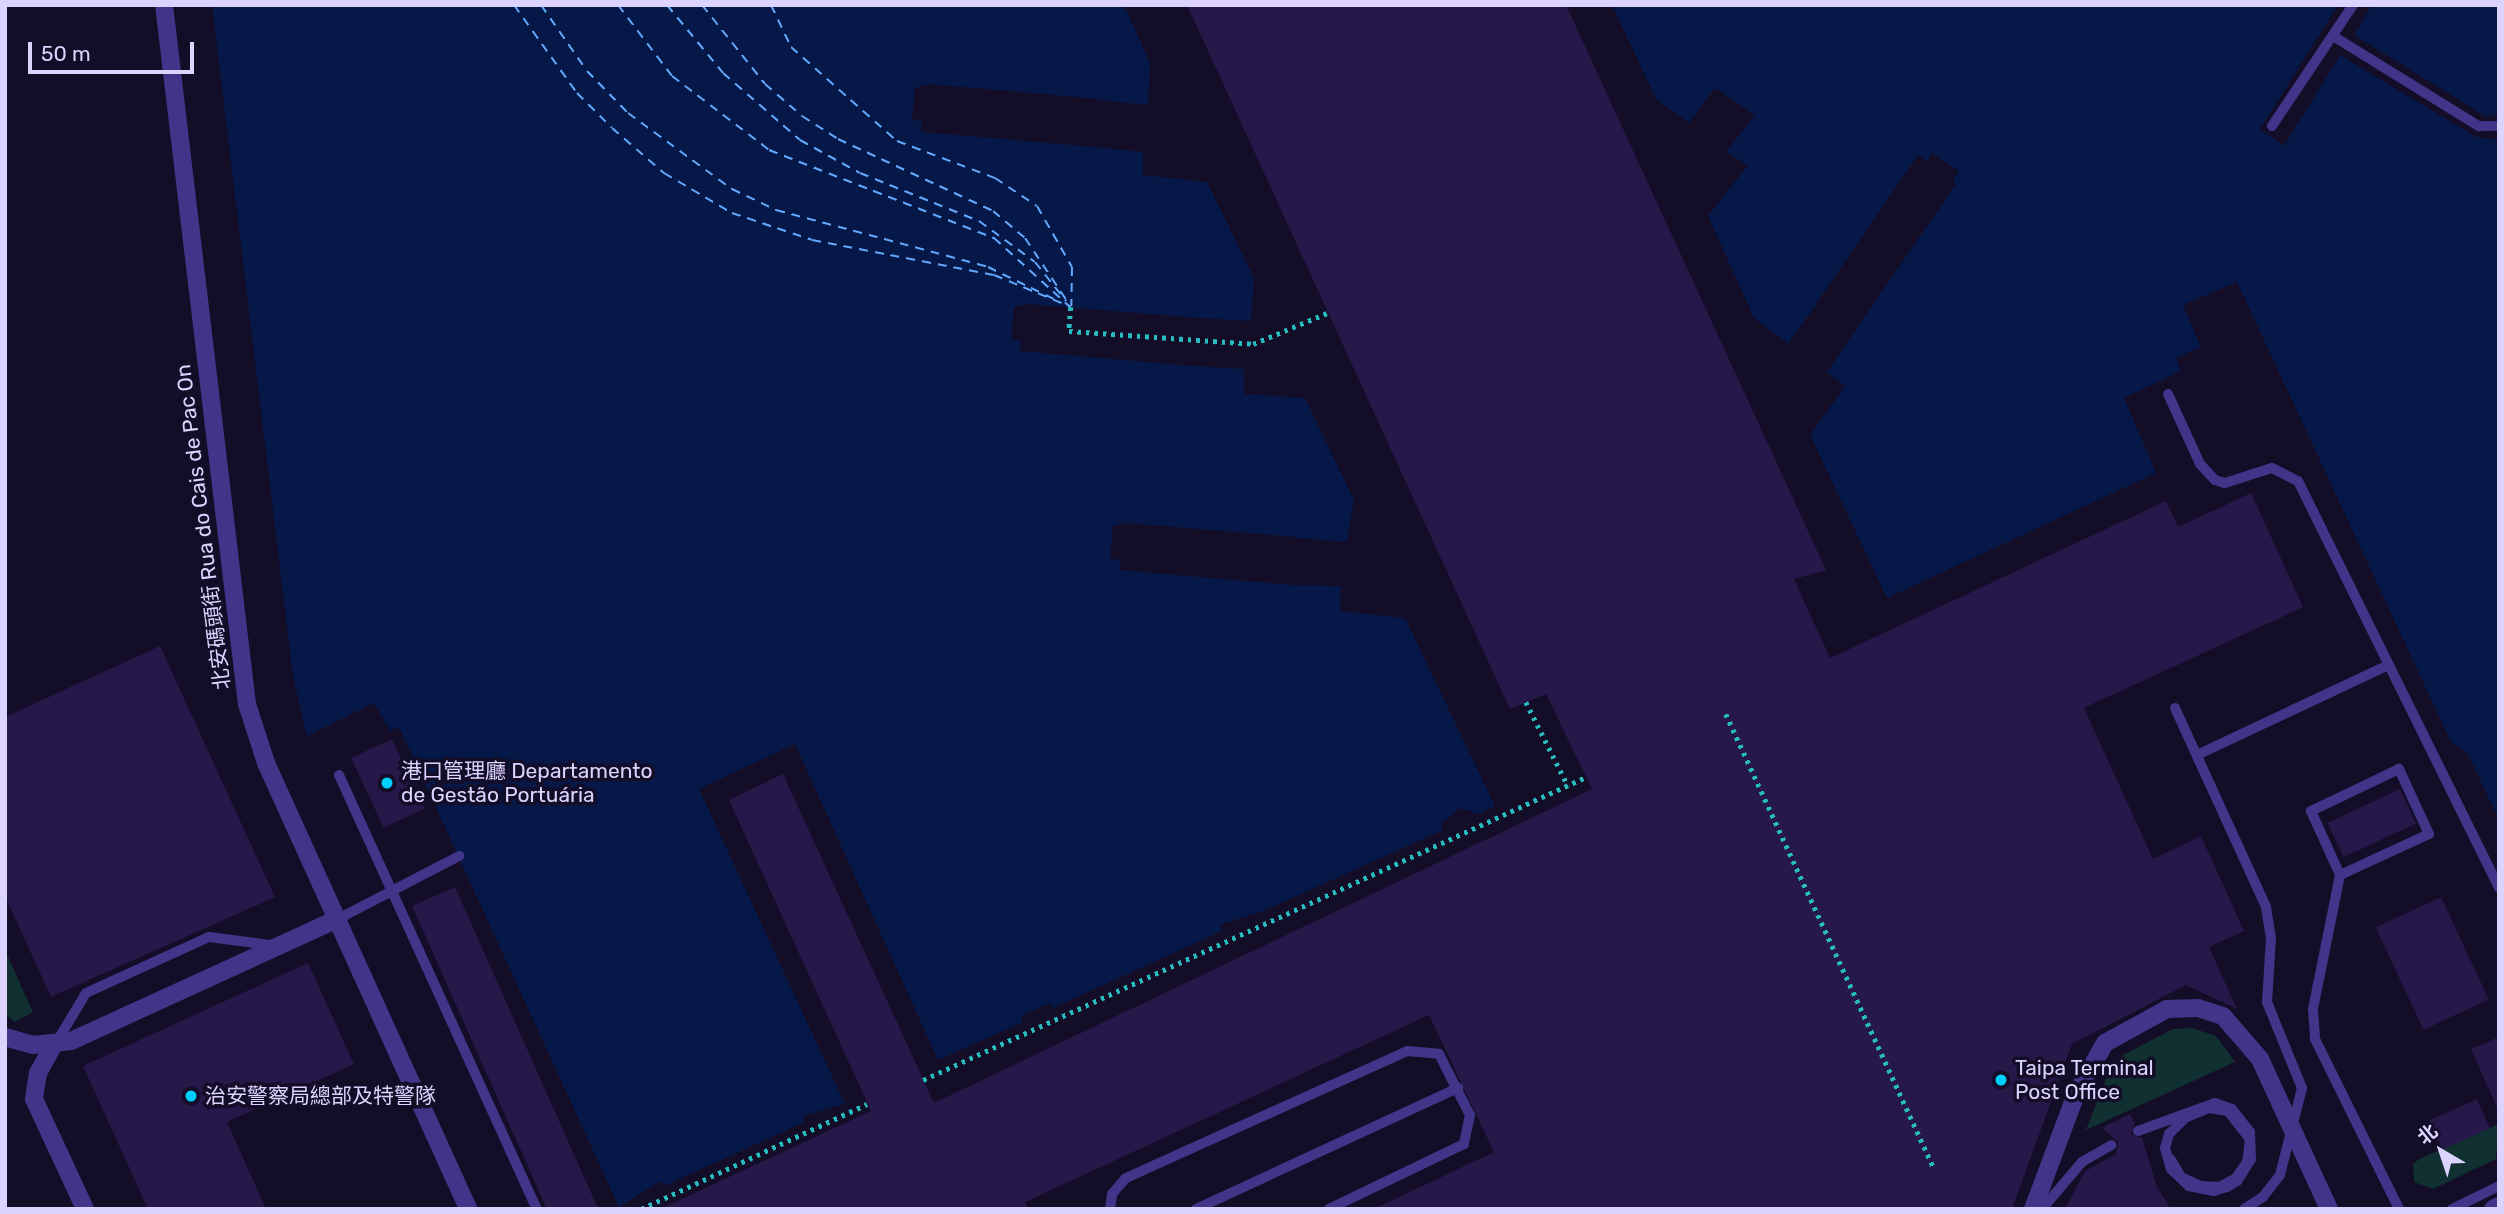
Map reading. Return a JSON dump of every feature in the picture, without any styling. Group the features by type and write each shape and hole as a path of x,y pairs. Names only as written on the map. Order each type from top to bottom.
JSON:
{"street":[{"name":"北安碼頭街 Rua do Cais de Pac On","path":"164,5 240,667 266,763 468,1209"},
{"path":"5,1037 53,1046 335,920"},
{"path":"2034,1209 2076,1094 2105,1043 2167,1009 2198,1008 2223,1016 2260,1059 2329,1209"},
{"path":"53,1046 38,1073 34,1100 85,1209"},
{"path":"2493,1209 2499,1206"}],"lane":[{"path":"2272,126 2353,5"},
{"path":"2333,36 2479,126 2499,127"},
{"path":"2168,394 2200,464 2215,480 2225,483 2272,468 2298,481 2499,888"},
{"path":"2197,755 2388,665"},
{"path":"2175,708 2266,907 2271,937 2267,1002 2301,1088 2280,1175 2263,1197 2244,1209"},
{"path":"2340,875 2429,834 2399,769 2311,811 2340,875 2312,1025 2319,1051 2399,1209"},
{"path":"338,775 537,1209"},
{"path":"335,920 390,888 459,856"},
{"path":"53,1046 86,993 209,937 284,943"},
{"path":"1110,1209 1111,1194 1126,1178 1407,1051 1439,1054 1458,1088 1471,1126 1457,1150 1329,1209"},
{"path":"1196,1209 1458,1088"},
{"path":"2138,1131 2195,1106 2215,1104 2243,1120 2250,1132 2252,1159 2227,1187 2201,1190 2171,1169 2166,1142 2180,1122 2209,1108 2234,1115 2250,1139 2242,1171 2220,1187 2192,1183 2171,1160"},
{"path":"2042,1209 2074,1169 2111,1145"},
{"path":"2452,1209 2499,1186"}],"path":[{"path":"1071,307 1069,331 1253,344 1327,313"},
{"path":"1527,702 1568,786"},
{"path":"1726,714 1933,1166"},
{"path":"923,1080 1586,777"},
{"path":"642,1209 867,1104"}],"green space":[{"path":"5,950 33,1012 15,1022 5,1014"},
{"path":"2192,1028 2216,1036 2235,1062 2086,1130 2108,1074 2123,1055 2173,1029"},
{"path":"2499,1124 2496,1159 2433,1189 2414,1182 2413,1164 2419,1159"}],"water":[{"path":"212,5 1124,5 1150,63 1148,105 1100,100 1095,147 1143,152 1143,175 1207,182 1254,278 1251,321 1199,318 1194,366 1244,369 1244,394 1305,398 1354,500 1347,542 1297,538 1293,585 1341,586 1340,611 1405,618 1495,806 1479,814 1460,808 1441,824 1443,830 1261,912 1221,924 1222,931 1053,1008 1050,1003 1021,1016 1023,1022 938,1060 795,744 699,789 845,1104 803,1116 805,1122 664,1186 661,1181 619,1207 399,727 390,731 374,703 307,736 293,676"},
{"path":"1612,5 2499,5 2499,820 2467,752 2451,742 2237,282 2183,305 2201,347 2176,358 2181,371 2124,398 2156,473 1887,598 1810,435 1845,386 1827,372 1854,332 1816,305 1788,344 1754,318 1708,216 1748,165 1726,152 1755,115 1715,88 1689,123 1656,99"}],"pier":[{"path":"2338,5 2372,5 2354,35 2485,116 2499,115 2499,140 2476,137 2340,55 2284,146 2260,129"},
{"path":"928,84 1100,99 1095,147 921,132 922,121 912,120 915,88"},
{"path":"1932,153 1959,171 1952,182 1956,184 1854,332 1816,304 1918,155 1927,161"},
{"path":"1027,304 1199,318 1194,366 1020,351 1021,340 1011,339 1014,307"},
{"path":"1126,523 1297,537 1293,585 1119,570 1120,560 1110,558 1113,526"}],"building":[{"path":"1187,5 1566,5 1826,570 1794,579 1830,658 2166,501 2178,527 2251,493 2303,607 2084,708 2153,859 2201,836 2244,931 2209,947 2237,1009 2186,985 2072,1044 2012,1209 1374,1209 1494,1152 1429,1015 1025,1202 1028,1209 660,1209 871,1111 729,800 783,774 934,1103 1592,789 1546,694 1510,709"},
{"path":"160,646 275,897 51,997 5,896 5,717"},
{"name":"港口管理廳 Departamento de Gestão Portuária","path":"392,739 425,809 384,828 351,758"},
{"path":"2400,789 2416,823 2344,857 2327,823"},
{"path":"455,887 598,1209 547,1209 412,906"},
{"path":"2441,897 2489,999 2424,1030 2376,927"},
{"name":"治安警察局總部及特警隊","path":"308,963 354,1064 227,1122 266,1209 148,1209 83,1066"},
{"path":"2499,1037 2499,1112 2471,1049"},
{"path":"2477,1099 2490,1128 2443,1149 2429,1120"},
{"path":"2130,1114 2135,1124 2131,1134 2142,1138 2157,1187 2171,1209 2065,1209 2085,1171 2116,1154 2118,1142 2102,1128"}],"ferry route":[{"path":"514,5 577,93 612,128 664,173 732,213 812,240 994,275 1071,307"},
{"path":"541,5 587,71 628,113 732,189 776,210 988,267 1054,299"},
{"path":"618,5 672,76 769,150 994,238 1070,307"},
{"path":"667,5 723,73 800,140 860,173 979,221 1035,262 1066,301"},
{"path":"702,5 765,84 802,116 838,139 993,211 1025,238 1069,304"},
{"path":"771,5 791,47 897,141 995,178 1037,206 1072,267 1071,306"}],"place":[{"name":"港口管理廳 Departamento de Gestão Portuária","path":"387,783"},
{"name":"Taipa Terminal Post Office","path":"2001,1080"},
{"name":"治安警察局總部及特警隊","path":"191,1096"}]}
